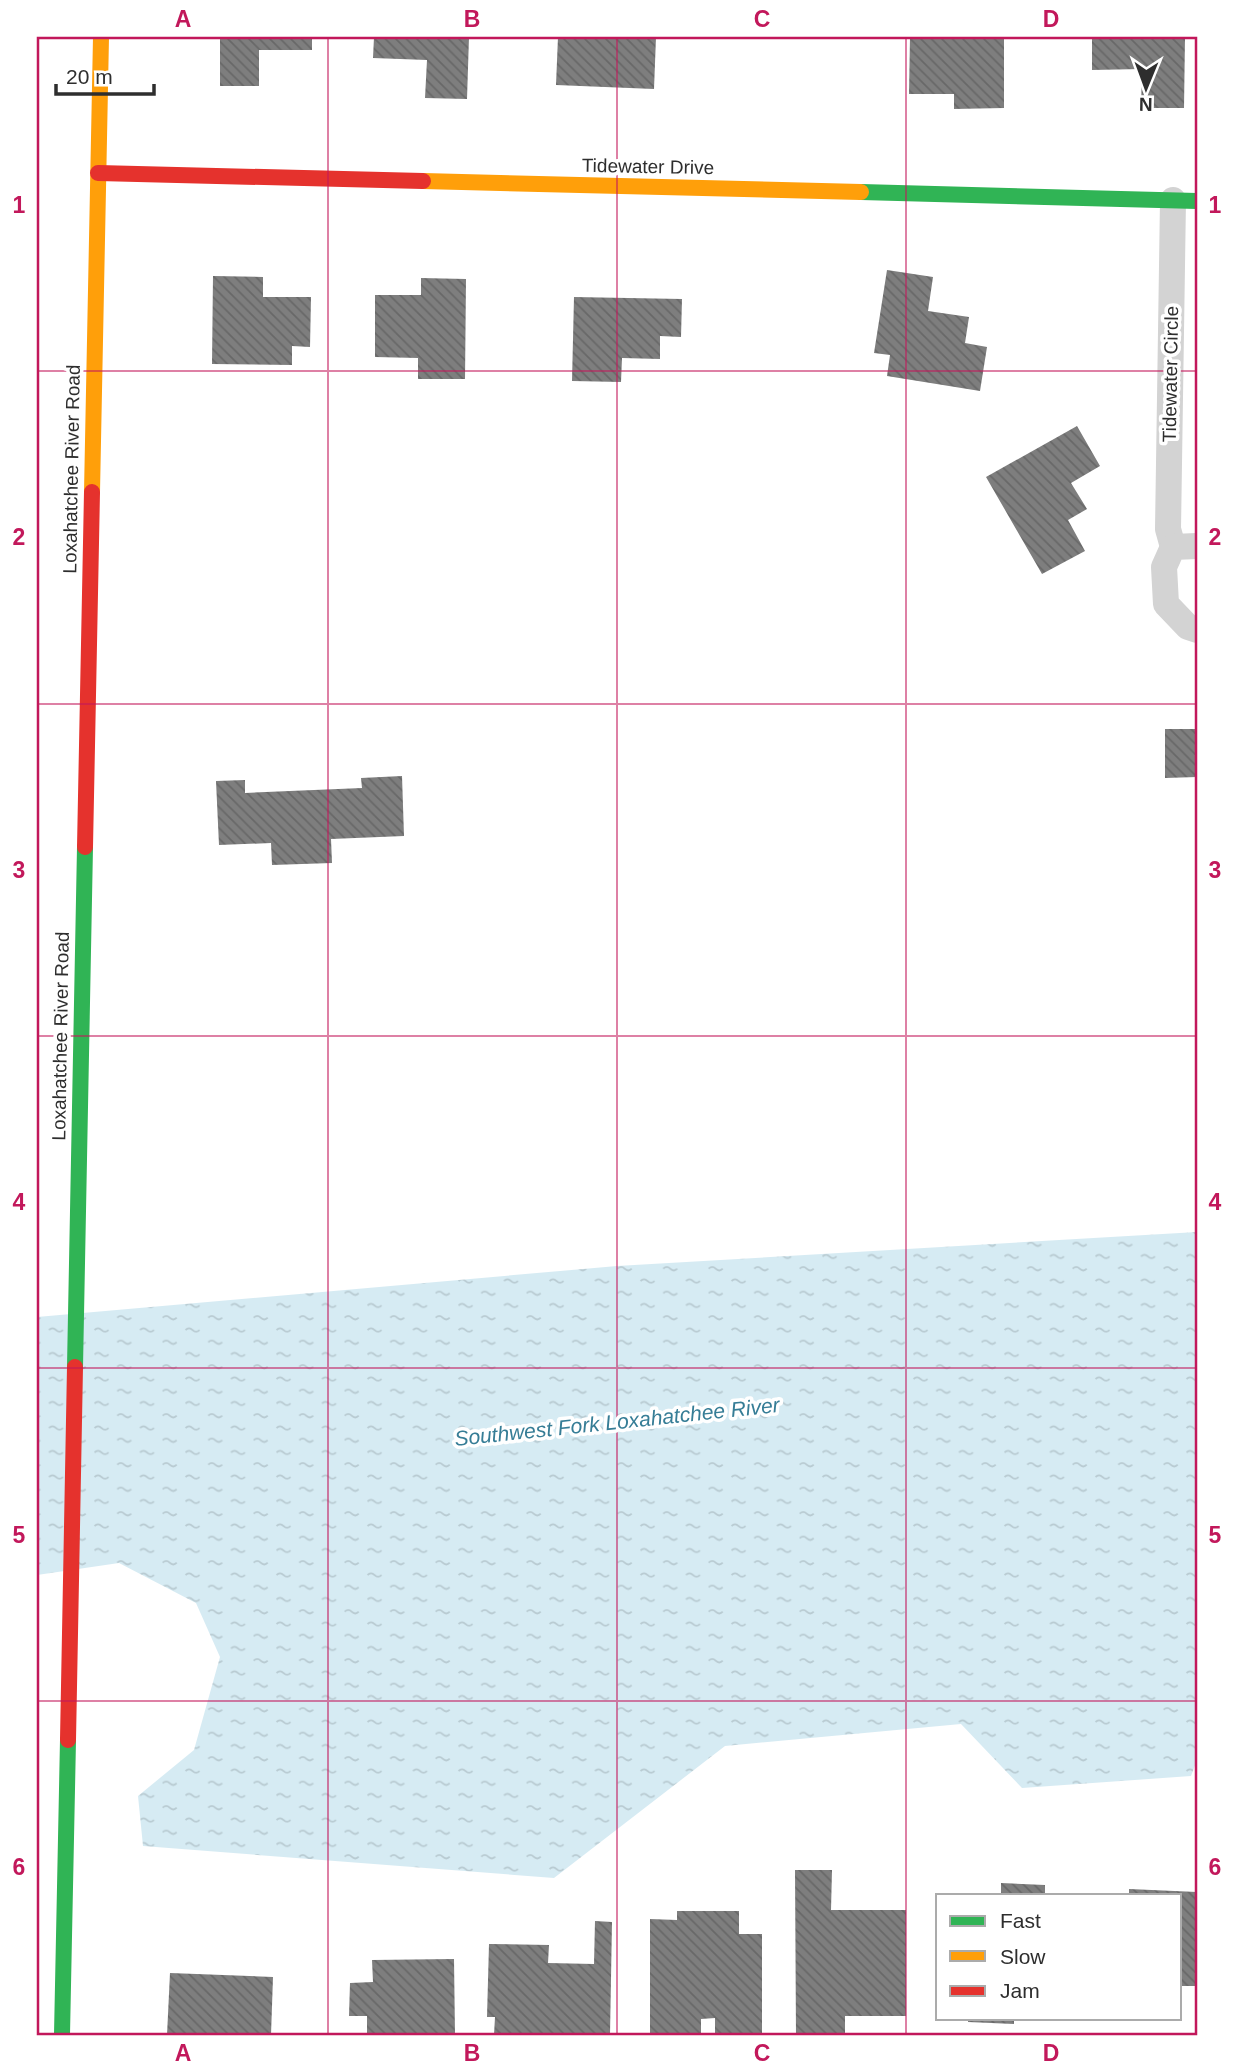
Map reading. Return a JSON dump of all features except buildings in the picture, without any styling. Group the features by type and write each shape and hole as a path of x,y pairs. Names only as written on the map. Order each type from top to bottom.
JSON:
{"street":[{"name":"Loxahatchee River Road","path":"62,2035 101,37"},
{"name":"Tidewater Drive","path":"98,173 1185,201"},
{"name":"Tidewater Circle","path":"1185,201 1168,529 1185,546 1164,567 1167,604 1188,627 1197,630"}],"water":[{"name":"Southwest Fork Loxahatchee River","path":"1197,1232 1197,1760 1191,1776 1022,1788 961,1724 725,1746 554,1878 143,1846 138,1796 194,1750 220,1657 196,1603 119,1563 37,1575 37,1317 617,1266"}],"traffic: fast":[{"path":"861,192 1197,201"},
{"path":"75,1367 85,847"},
{"path":"62,2035 68,1740"}],"traffic: slow":[{"path":"92,492 101,37"},
{"path":"423,181 861,192"}],"traffic: jam":[{"path":"98,173 423,181"},
{"path":"85,847 92,492"},
{"path":"68,1740 75,1367"}]}
